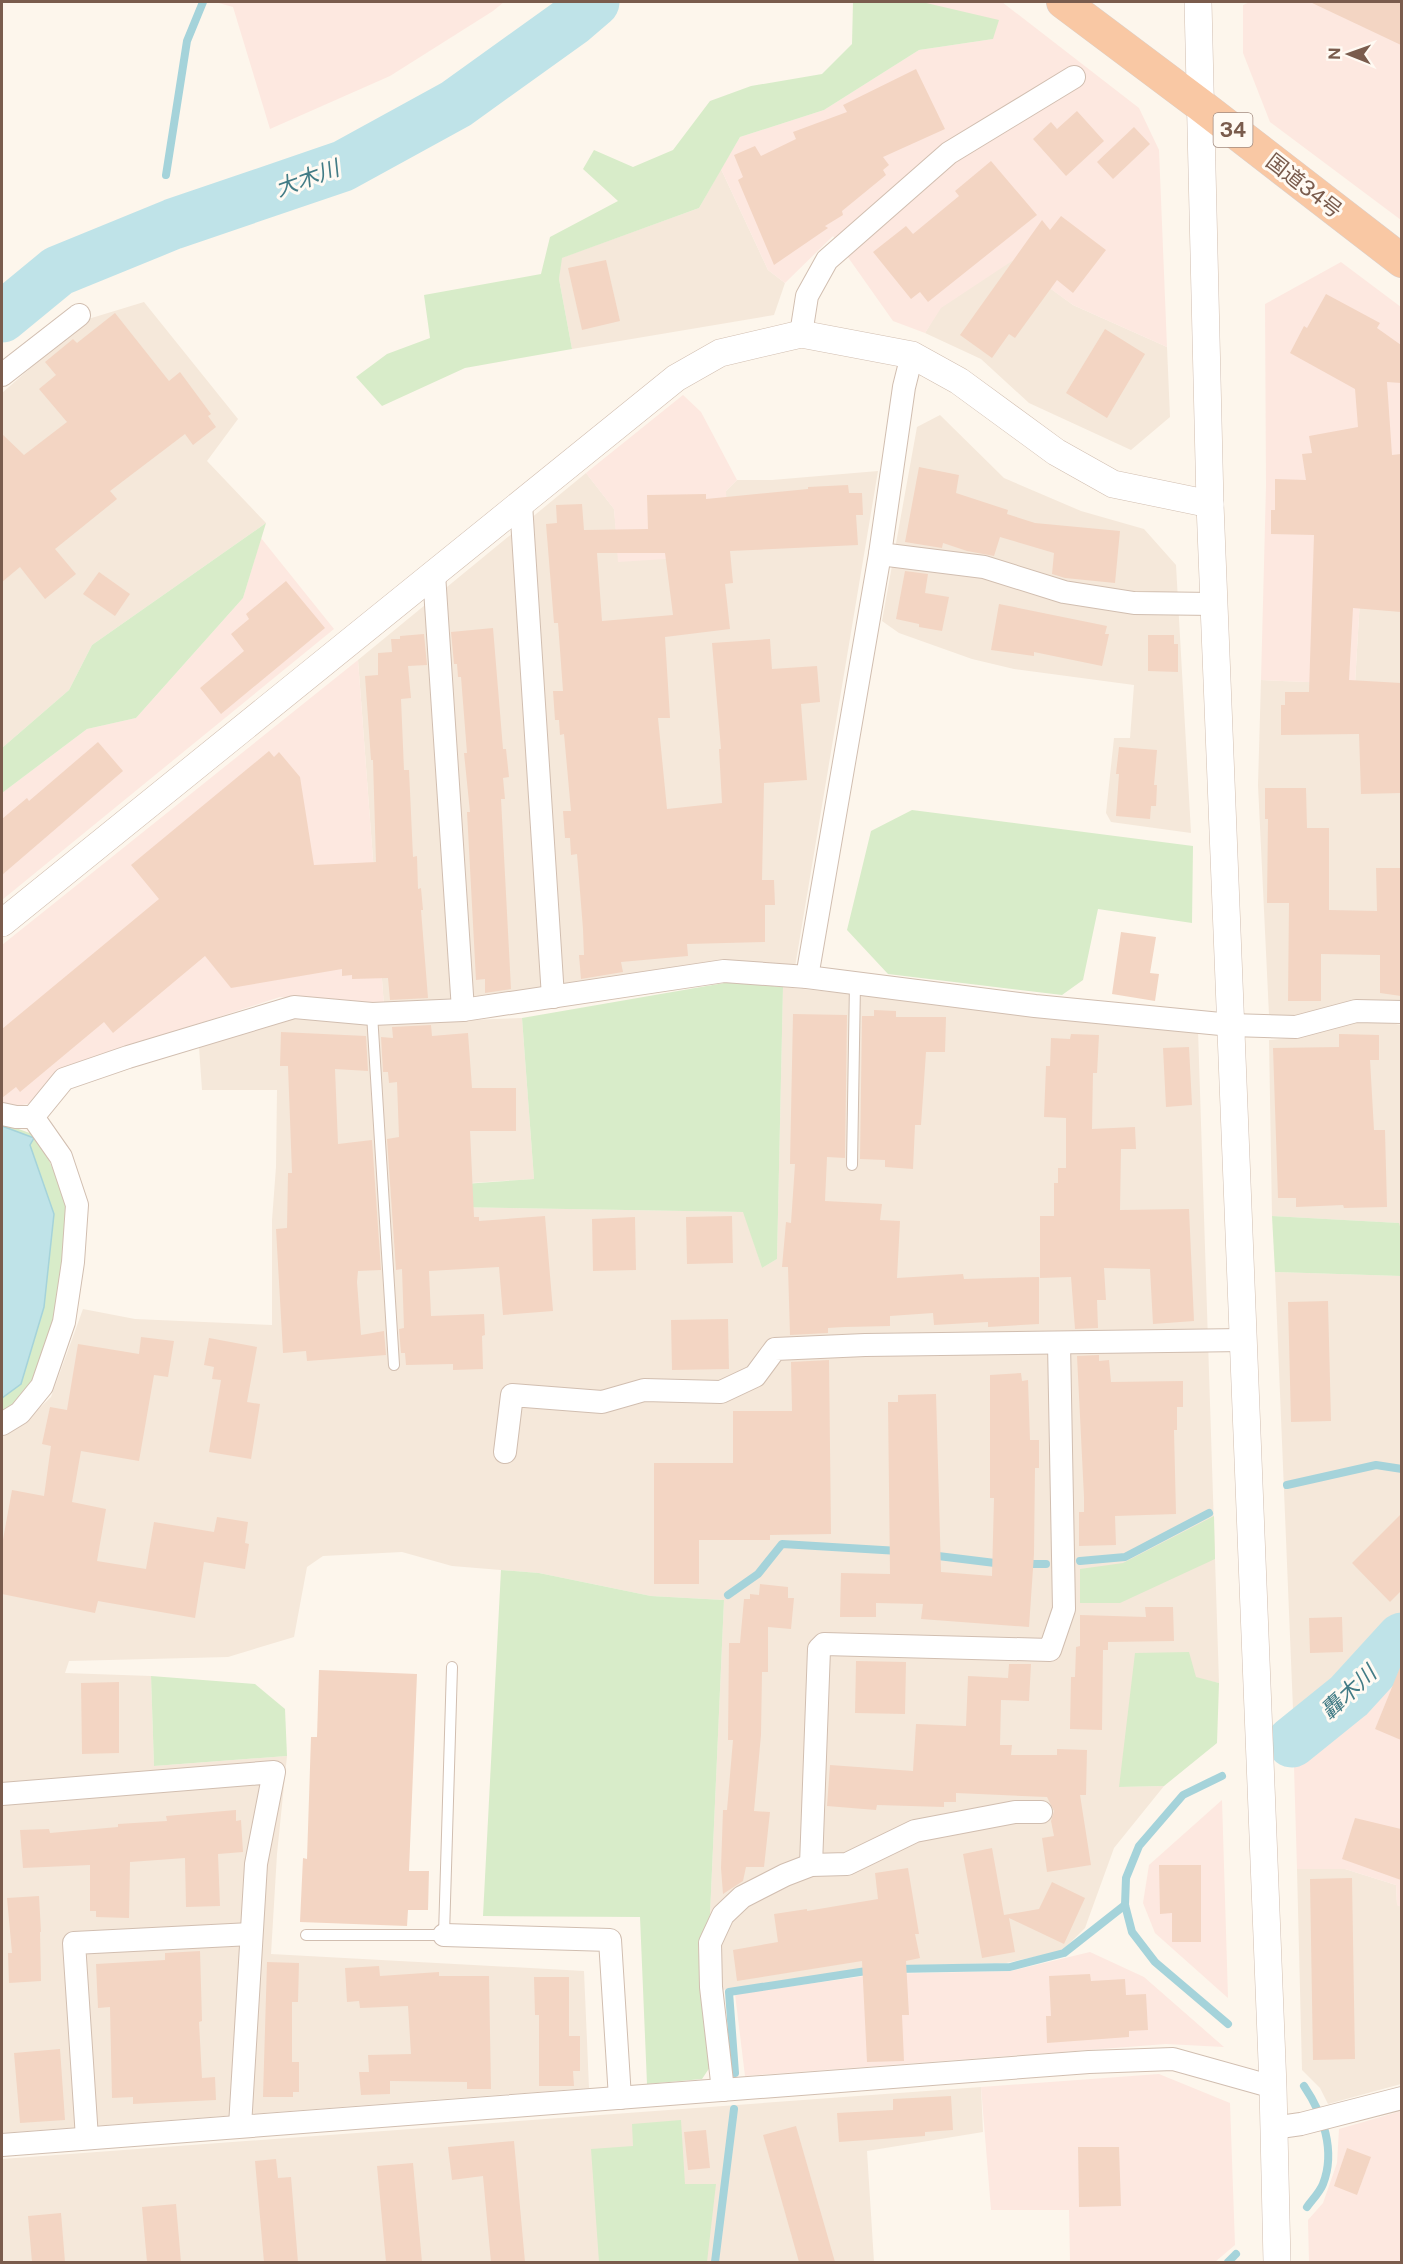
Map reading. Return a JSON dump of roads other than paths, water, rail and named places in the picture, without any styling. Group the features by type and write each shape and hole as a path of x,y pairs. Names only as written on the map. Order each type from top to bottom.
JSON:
{"highway":[{"name":"国道34号","path":"1062,2 1199,104 1401,261"}],"street":[{"path":"1198,2 1210,504 1273,2087 1277,2262"},
{"path":"801,334 807,296 827,260 949,153 1074,77"},
{"path":"2,375 79,315"},
{"path":"2,923 676,378 720,353 801,334 912,355 959,381 1056,452 1113,484 1210,504"},
{"path":"807,977 880,554 903,387 912,355"},
{"path":"521,504 553,997"},
{"path":"880,554 984,567 1064,592 1134,603 1214,604"},
{"path":"434,574 463,1010"},
{"path":"2,1114 16,1118 33,1117 64,1079 128,1057 294,1007 372,1014 463,1010 724,972 807,977 1035,1006 1232,1025 1296,1027 1356,1011 1401,1012"},
{"path":"2,1424 20,1413 42,1386 64,1322 73,1262 77,1205 61,1157 33,1117"},
{"path":"505,1452 512,1395 602,1402 644,1390 721,1392 755,1376 775,1349 866,1345 1244,1340"},
{"path":"811,1865 819,1650 824,1644 1050,1650 1064,1609 1059,1342"},
{"path":"2,1794 274,1772 256,1864 240,2126"},
{"path":"723,2090 711,1987 710,1943 723,1915 742,1897 785,1875 811,1865 847,1864 915,1831 1015,1812 1041,1812"},
{"path":"87,2138 74,1943 251,1934"},
{"path":"444,1935 610,1940 620,2098"},
{"path":"2,2145 1089,2062 1173,2059 1273,2087"},
{"path":"1273,2128 1301,2124 1401,2098"}],"lane":[{"path":"852,1165 855,983"},
{"path":"372,1014 394,1365"},
{"path":"306,1935 444,1935 452,1666"}],"water":[{"path":"2,1126 34,1138 30,1145 54,1214 44,1307 21,1384 2,1398"}],"waterway":[{"path":"166,175 187,41 203,2"},
{"name":"大木川","path":"2,317 58,271 173,224 343,166 456,104 573,20 594,2"},
{"path":"1287,1485 1376,1465 1402,1469"},
{"path":"1080,1561 1125,1557 1209,1513"},
{"path":"728,1595 758,1574 782,1544 899,1551"},
{"path":"930,1555 1003,1564"},
{"path":"1022,1564 1046,1564"},
{"name":"轟木川","path":"1292,1742 1349,1696 1402,1638"},
{"path":"1222,1776 1183,1795 1139,1846 1126,1878 1125,1905 1132,1932 1155,1962 1228,2024"},
{"path":"895,1969 1010,1967 1064,1953 1125,1905"},
{"path":"735,2073 729,1992 873,1970"},
{"path":"1304,2086 1317,2108 1328,2146 1327,2171 1323,2184 1307,2207"},
{"path":"715,2262 734,2109"},
{"path":"1228,2262 1236,2254"}]}
